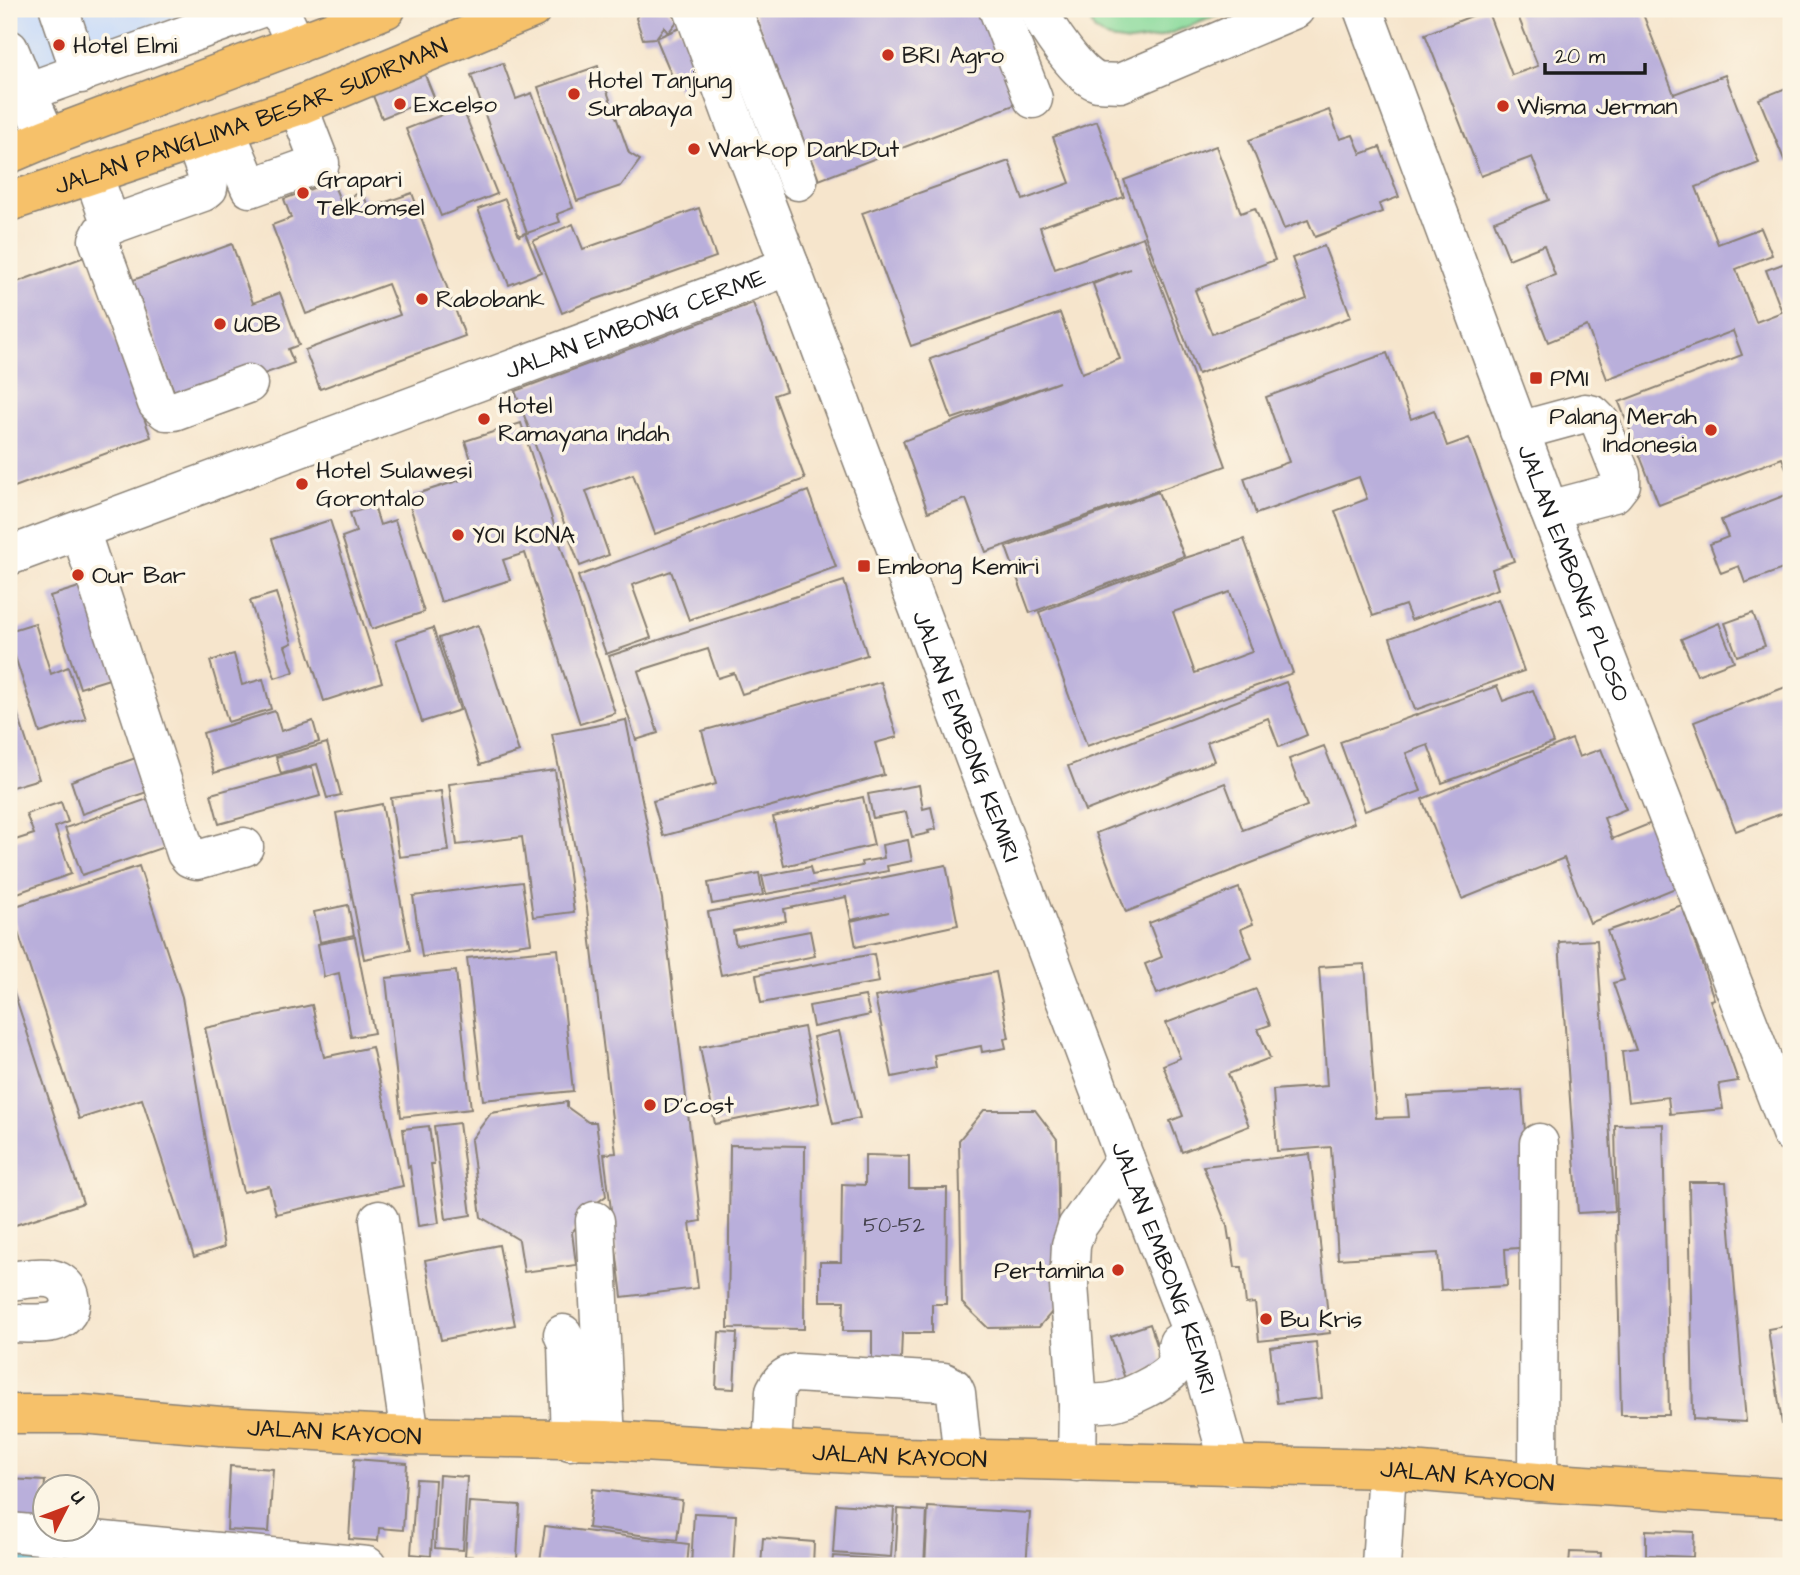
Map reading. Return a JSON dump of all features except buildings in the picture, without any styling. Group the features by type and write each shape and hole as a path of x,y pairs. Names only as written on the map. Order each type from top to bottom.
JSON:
{"main road":[{"name":"JALAN PANGLIMA BESAR SUDIRMAN","path":"9,154 296,45 337,18 386,9"},
{"name":"JALAN PANGLIMA BESAR SUDIRMAN","path":"9,202 298,106 532,9"},
{"name":"JALAN KAYOON","path":"9,1414 82,1414 221,1426 410,1436 588,1440 1077,1462 1387,1469 1538,1482 1791,1498"}],"street":[{"path":"59,9 81,74"},
{"path":"27,92 258,9"},
{"path":"275,9 285,19 296,45"},
{"name":"JALAN EMBONG KEMIRI","path":"693,9 790,266 1119,1168 1189,1340 1230,1466"},
{"path":"732,9 798,181"},
{"path":"1033,99 1002,19 1039,12 1059,45 1078,68 1096,82 1120,82 1295,9"},
{"name":"JALAN EMBONG PLOSO","path":"1363,9 1549,510 1791,1133"},
{"path":"9,49 47,138"},
{"path":"211,136 250,188 320,163 298,106"},
{"path":"739,134 775,121"},
{"path":"211,136 208,188 111,225 102,232 98,240 156,403 166,411 174,411 248,384"},
{"path":"93,174 111,225"},
{"name":"JALAN EMBONG CERME","path":"9,556 790,266"},
{"path":"1519,431 1585,413 1593,415 1600,422 1621,475 1621,484 1614,493 1549,510"},
{"path":"79,530 186,853 197,860 244,847"},
{"path":"1538,1482 1539,1143"},
{"path":"1077,1462 1078,1404 1069,1285 1071,1245 1077,1227 1119,1168"},
{"path":"379,1220 410,1436"},
{"path":"588,1440 595,1221"},
{"path":"9,1281 43,1278 58,1281 68,1291 72,1304 68,1314 55,1322 9,1323"},
{"path":"563,1334 588,1440"},
{"path":"1078,1404 1112,1402 1158,1382 1174,1368 1176,1346 1189,1340"},
{"path":"772,1450 775,1391 785,1375 794,1373 950,1384 956,1393 963,1458"},
{"path":"1381,1566 1387,1469"},
{"path":"9,1532 367,1566"}],"shaded area":[{"name":"Hotel Elmi","path":"9,9 195,9 11,87"}],"green space":[{"path":"1086,9 1235,9 1158,38 1130,42 1109,39 1094,30"}],"water":[{"path":"9,1557 106,1566 9,1566"}],"place":[{"name":"Hotel Elmi","path":"59,45"},
{"name":"BRI Agro","path":"888,55"},
{"name":"Hotel Tanjung Surabaya","path":"574,94"},
{"name":"Excelso","path":"400,104"},
{"name":"Wisma Jerman","path":"1503,106"},
{"name":"Warkop DankDut","path":"694,149"},
{"name":"Grapari Telkomsel","path":"303,193"},
{"name":"Rabobank","path":"422,299"},
{"name":"UOB","path":"220,324"},
{"name":"PMI","path":"1536,378"},
{"name":"Hotel Ramayana Indah","path":"484,419"},
{"name":"Palang Merah Indonesia","path":"1711,430"},
{"name":"Hotel Sulawesi Gorontalo","path":"302,484"},
{"name":"YOI KONA","path":"458,535"},
{"name":"Embong Kemiri","path":"864,566"},
{"name":"Our Bar","path":"78,575"},
{"name":"D'cost","path":"650,1105"},
{"name":"Pertamina","path":"1118,1270"},
{"name":"Bu Kris","path":"1266,1319"}]}
